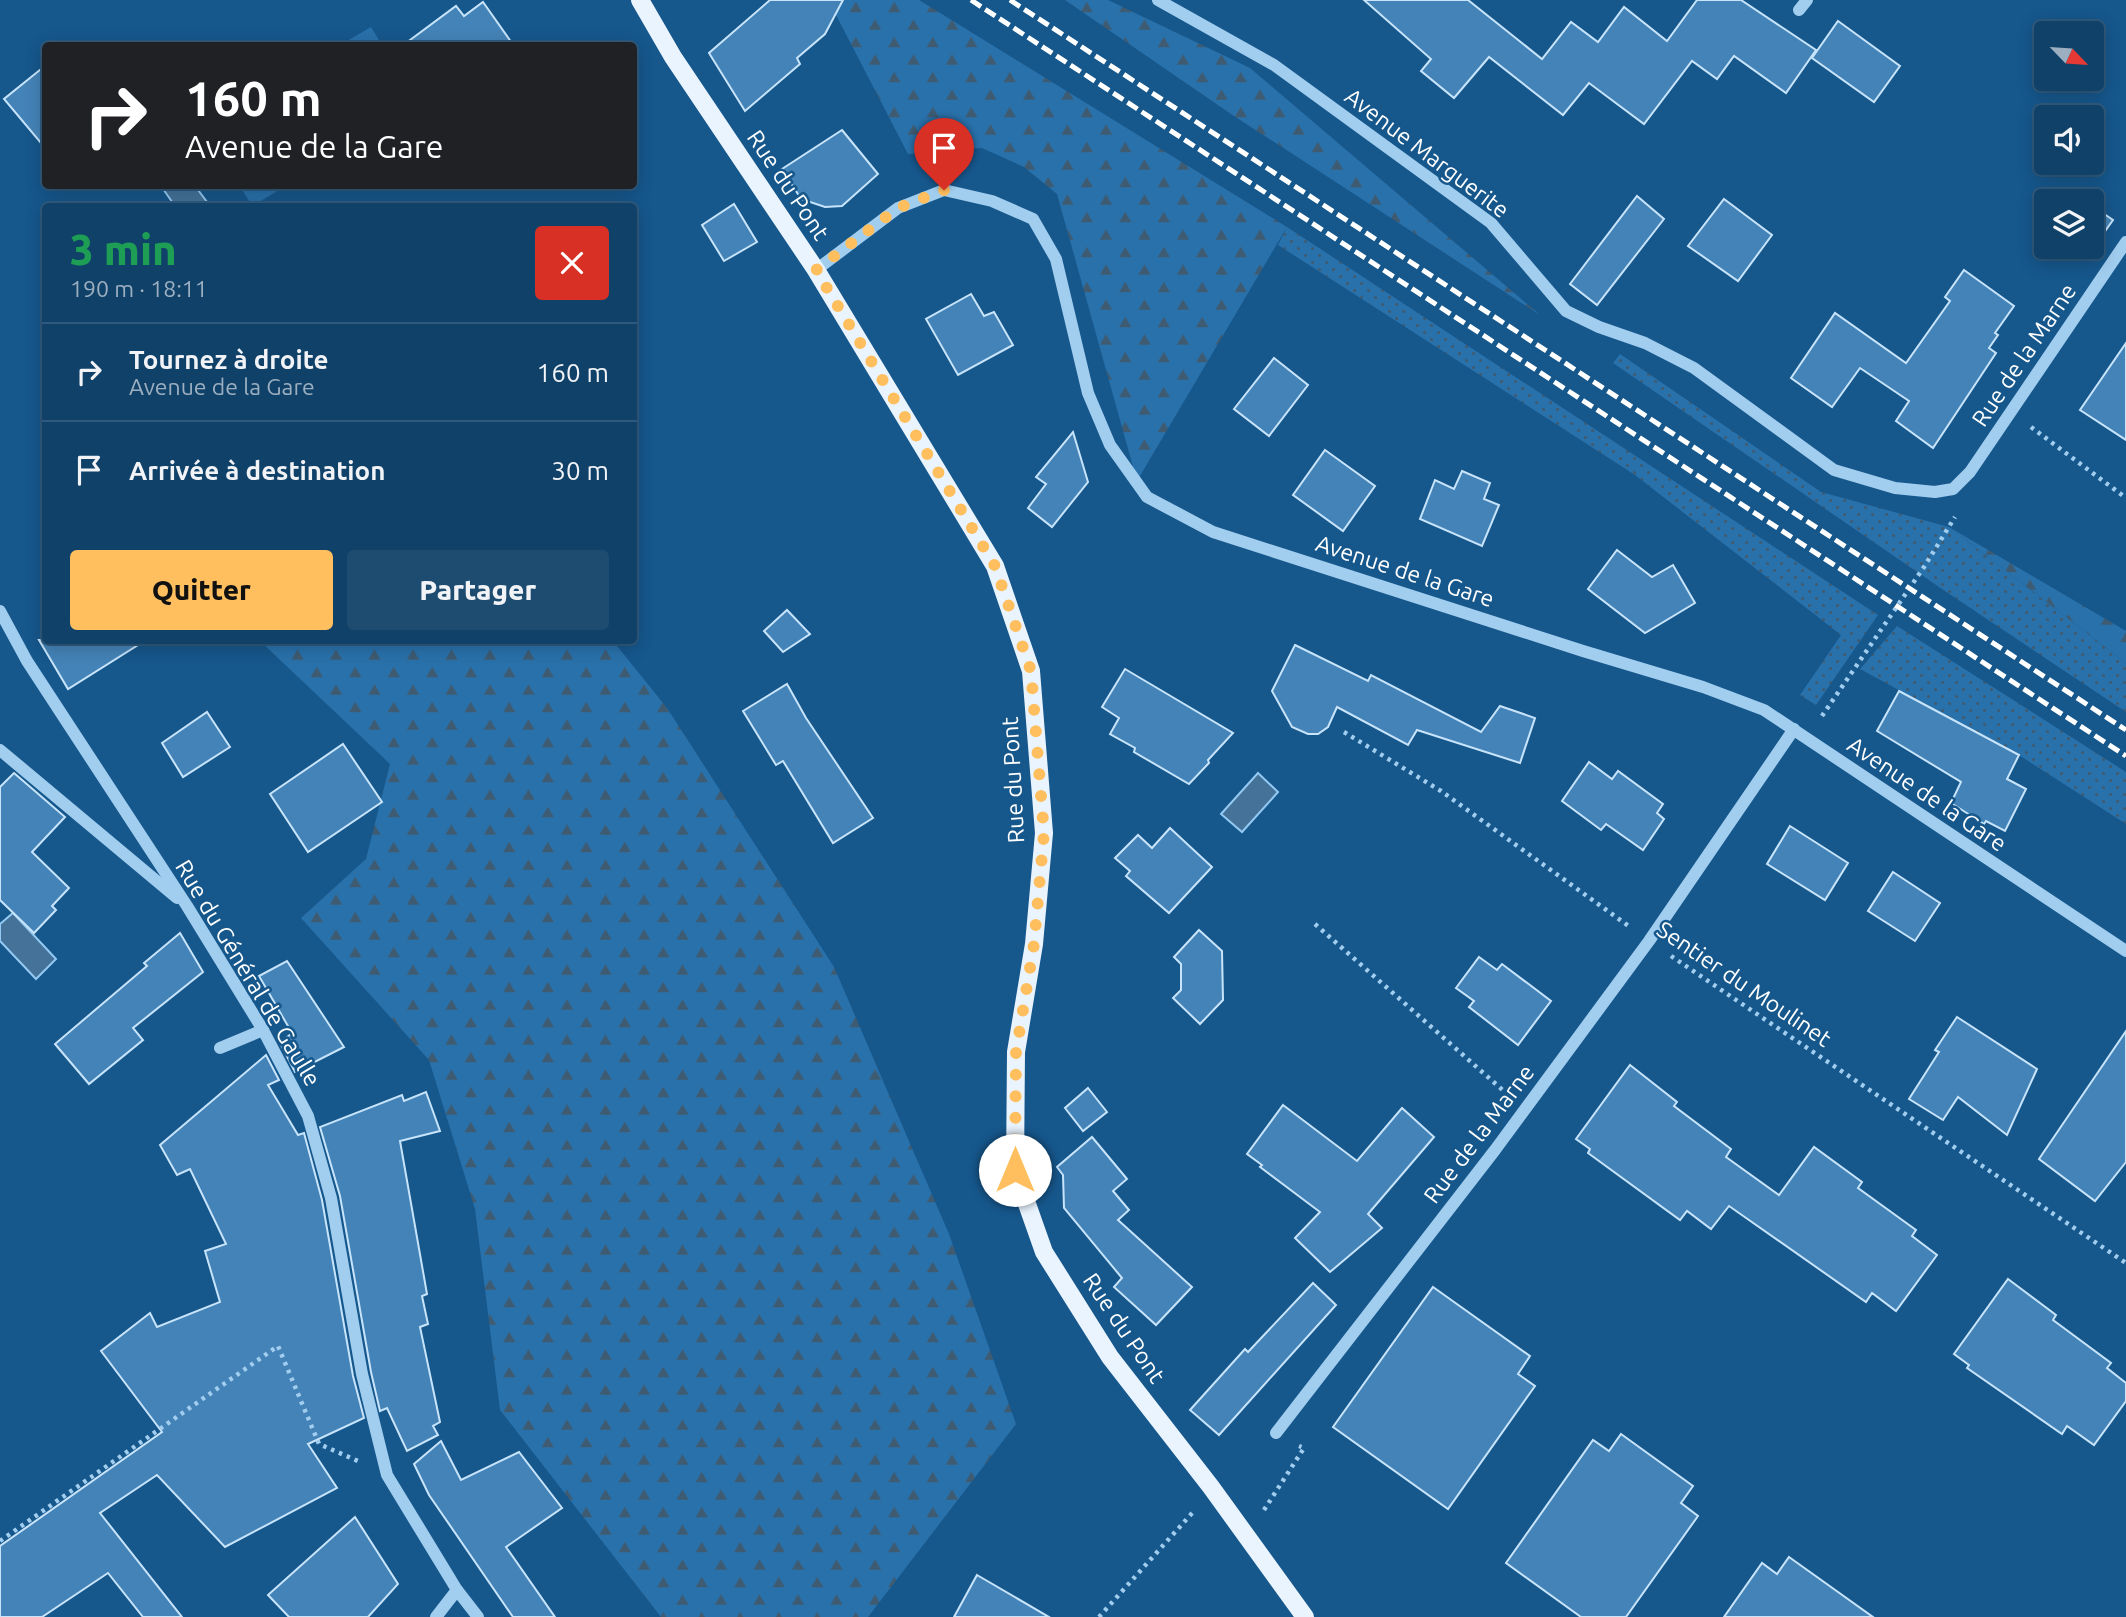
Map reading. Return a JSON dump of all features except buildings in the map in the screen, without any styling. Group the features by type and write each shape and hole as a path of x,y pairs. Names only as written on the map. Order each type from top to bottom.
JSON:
{"main road":[{"name":"Rue du Pont","path":"640,0 673,57 816,270 995,566 1031,671 1044,833 1034,944 1016,1052 1015,1170 1044,1252 1110,1357 1305,1617"}],"street":[{"name":"Avenue Marguerite","path":"1158,0 1275,65 1491,223 1566,311 1599,327 1645,343 1694,368 1834,470 1895,488 1935,492 1953,489"},
{"name":"Avenue de la Gare","path":"816,270 898,208 944,190 992,201 1033,219 1056,258 1088,394 1110,445 1147,497 1213,532 1703,687 1764,710 2126,951"},
{"name":"Rue de la Marne","path":"1953,489 1970,472 2126,242"},
{"name":"Rue du Général de Gaulle","path":"0,611 27,661 187,906 263,1030 308,1116 331,1198 362,1374 387,1475 457,1590 478,1617"},
{"name":"Rue de la Marne","path":"1276,1433 1525,1109 1649,941 1794,729"},
{"path":"0,750 187,906"},
{"path":"220,1048 263,1030"},
{"path":"436,1617 457,1590"}],"path":[{"path":"2011,412 2126,498"},
{"path":"1807,739 1887,623 1962,505 1953,489"},
{"name":"Sentier du Moulinet","path":"1345,732 1441,791 1649,941 2126,1263"},
{"path":"1315,924 1525,1109"},
{"path":"0,1541 278,1346 319,1444 387,1475"},
{"path":"1099,1617 1197,1508 1210,1529 1245,1498 1262,1513 1304,1448 1276,1433"}],"green space":[{"path":"805,0 919,0 1287,227 1137,481 1057,194 1024,167 982,148 908,154 836,15"},
{"path":"1065,0 1108,0 1250,68 1540,315 1231,114"},
{"path":"371,27 380,42 345,42"},
{"path":"242,189 281,189 257,203 250,203"},
{"path":"1287,227 1878,615 1816,705 1800,695 1841,635 1635,475 1278,245"},
{"path":"1620,354 1821,492 1949,527 2126,663 2126,712 1613,363"},
{"path":"1949,527 2126,631 2126,663"},
{"path":"1897,626 2126,772 2126,824 2022,757 1860,669"},
{"path":"263,644 615,644 667,708 834,967 949,1234 1016,1424 868,1617 661,1617 500,1410 475,1209 429,1060 301,918 366,859 390,764"}],"shaded area":[{"path":"163,189 197,189 208,203 173,203"},
{"path":"1258,773 1278,792 1242,832 1221,814"},
{"path":"13,913 56,959 36,979 0,941 0,924"}],"railway":[{"path":"971,0 2126,756"},
{"path":"1010,0 2126,730"}],"route":[{"path":"944,190 898,208 816,270 995,566 1031,671 1044,833 1034,944 1016,1052 1015,1170"}]}
